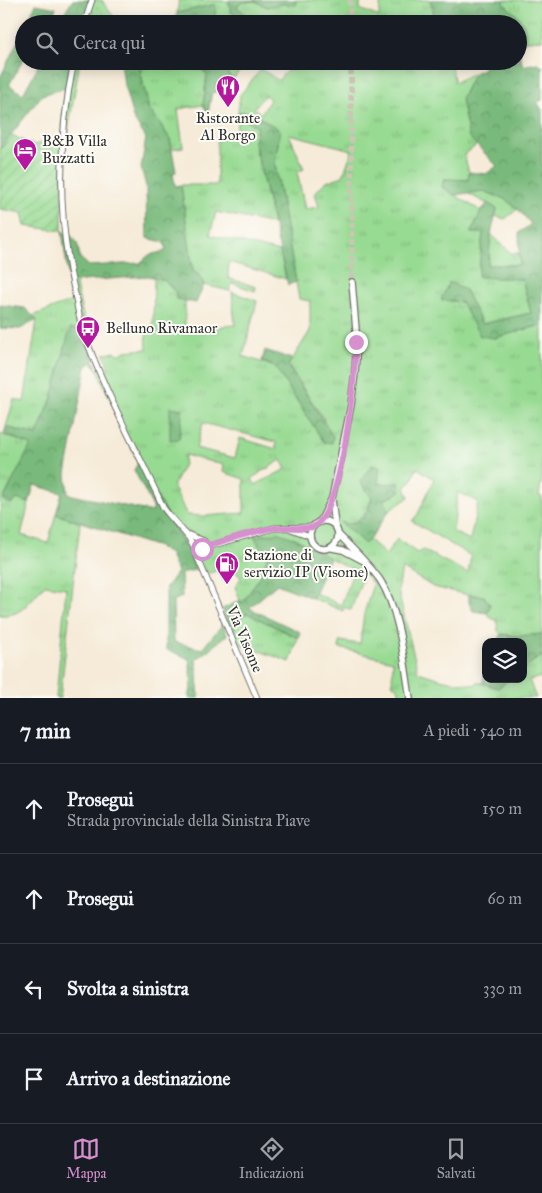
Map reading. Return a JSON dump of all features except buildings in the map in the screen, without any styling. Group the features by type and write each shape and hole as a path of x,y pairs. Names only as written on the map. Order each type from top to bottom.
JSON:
{"main road":[{"path":"352,282 356,342 355,373 343,452 332,498 320,522 313,527 310,536 311,541 318,548 343,550 362,560"},
{"path":"332,498 335,526 338,535 383,586 392,608 410,698"},
{"path":"320,522 328,522 335,526"},
{"path":"331,548 337,542 338,535"}],"street":[{"path":"87,15 92,0"},
{"name":"Via Visome","path":"72,70 62,160 62,214 69,271 82,326 106,388 164,507 172,520 194,546 257,698"},
{"path":"197,538 194,546 203,549 264,530 313,527"},
{"path":"285,528 310,536"},
{"path":"184,532 201,538 204,541 219,543"},
{"path":"200,562 204,541"}],"green space":[{"path":"73,0 93,0 88,15 64,15"},
{"path":"93,0 102,0 113,15 88,15"},
{"path":"179,0 228,1 231,12 234,15 215,15 215,5 177,13"},
{"path":"229,0 296,0 296,5 283,4 267,7 255,1 240,3 237,7 246,15 234,15 231,12"},
{"path":"296,0 360,0 360,9 374,15 246,15 237,7 240,3 255,1 267,7"},
{"path":"381,0 430,0 434,15 379,15"},
{"path":"430,0 504,0 504,4 517,15 434,15"},
{"path":"504,0 542,0 542,40 527,41 527,15 517,15 504,4"},
{"path":"36,4 56,8 53,15 30,15"},
{"path":"215,4 216,9 215,15 176,15 177,13"},
{"path":"15,47 15,70 17,70 9,85 23,94 36,70 69,70 66,88 42,95 0,149 0,78"},
{"path":"537,63 542,66 542,100 537,102 542,110 542,325 494,338 480,336 461,302 441,300 449,282 465,290 482,324 531,313 522,279 478,277 483,233 471,233 481,211 488,203 497,209 491,234 488,265 520,265 519,233 531,224 518,209 505,199 483,191 454,195 442,187 444,179 468,180 469,172 486,174 497,166 469,137 461,99 474,73 481,70 527,70 527,65"},
{"path":"70,70 78,70 66,142 63,139 63,119 67,80"},
{"path":"122,70 140,70 149,110 170,139 176,172 173,173 175,186 181,185 193,271 199,275 204,285 196,303 176,299 176,293 164,280 148,276 69,282 62,231 74,239 80,258 89,266 140,263 149,255 165,251 166,247 163,242 147,238 146,186 141,168 146,138 133,118"},
{"path":"140,70 202,70 207,75 203,105 178,109 183,147 172,149 170,139 149,110"},
{"path":"202,70 224,70 233,79 228,85 226,94 212,92 208,113 203,105 207,75"},
{"path":"224,70 240,70 233,79"},
{"path":"260,70 278,80 287,70 452,70 455,82 474,73 461,99 469,137 477,145 464,155 469,172 468,180 444,179 442,187 481,211 471,233 483,233 478,277 522,279 531,313 482,324 465,290 442,300 461,302 494,338 542,325 542,477 539,496 542,497 542,634 517,636 501,634 498,631 497,620 492,619 487,613 490,605 484,596 469,595 433,587 402,568 398,591 418,672 444,680 475,685 477,682 498,688 505,683 527,683 527,666 542,655 542,677 529,680 536,698 401,698 398,688 392,684 393,661 339,648 340,641 360,644 364,614 373,584 364,573 351,610 344,607 343,611 312,598 315,593 341,605 354,570 307,547 294,537 267,558 260,576 242,605 235,587 241,578 235,571 227,568 209,573 204,570 195,570 189,554 138,463 97,369 109,368 104,354 116,352 118,354 125,351 147,349 146,332 153,330 154,277 164,280 176,293 176,299 185,301 185,330 235,325 232,292 257,301 243,356 275,367 324,442 323,418 288,366 310,331 310,301 299,299 275,165 280,130 250,112 238,112 240,95","holes":["265,95 270,100 261,114 254,108","289,134 352,150 343,176 325,182 315,193 319,207 305,209 297,172 304,169","170,408 183,410 179,438","203,423 276,442 276,449 240,438 235,458 196,448","185,455 224,465 223,472 244,479 244,513 205,516 187,515 173,486 184,464","281,460 286,469 255,485 252,478","417,468 434,479 418,514 412,521 471,556 468,573 423,550 417,553 397,539 386,555 369,540 365,543 342,523 352,524 359,520 372,501 371,496 360,481 377,485 399,483 394,496 384,500 389,511 409,497 405,488 411,482","458,492 478,502 470,540 453,532"]},
{"path":"238,112 250,112 280,130 275,165 296,282 288,285 254,141 257,127 245,120 237,120"},
{"path":"237,120 245,120 257,127 254,141 273,224 216,212 210,235 280,252 286,279 229,262 228,278 256,287 255,291 232,283 230,291 204,285 199,275 193,272 181,185 217,185 217,139 236,137"},
{"path":"11,135 33,145 63,139 62,231 25,226 22,213 0,209 0,149"},
{"path":"483,191 505,199 518,209 505,219 495,216 497,209 467,193"},
{"path":"491,234 511,253 519,253 520,265 488,265"},
{"path":"75,281 87,333 71,328 52,398 37,436 6,427 14,399 24,402 37,320 32,316 72,301 69,282"},
{"path":"0,305 25,308 37,320 20,329 0,328"},
{"path":"70,328 87,333 97,369 92,362 86,367 66,474 68,494 153,512 153,507 134,470 138,463 189,554 195,570 181,573 182,597 173,601 174,642 202,649 221,626 222,621 227,635 196,659 199,698 189,698 192,682 189,659 166,649 166,587 177,572 170,554 158,547 56,514 62,493 34,485 29,503 17,499 11,504 3,500 31,445 4,434 6,427 37,435 52,398"},
{"path":"265,350 292,359 288,366 333,436 332,443 324,442 275,367 262,361"},
{"path":"170,407 183,409 179,439 170,440"},
{"path":"0,434 32,445 3,499 17,499 29,503 21,535 48,543 56,514 80,523 60,698 56,698 66,588 45,585 21,610 8,615 0,615"},
{"path":"372,465 380,467 378,484 399,483 401,491 384,500 389,511 365,544 340,522 351,523 364,518 372,498 360,481"},
{"path":"279,533 299,541 330,558 312,598 277,584 249,608 300,632 298,638 247,613 231,632 222,609 241,600 242,604 260,576 267,558 254,536"},
{"path":"469,595 484,596 490,605 487,613 473,611 469,603"},
{"path":"247,613 298,638 290,662 235,642 232,632 241,618"},
{"path":"501,634 517,636 542,634 542,659 541,656 527,666 527,638 500,638"},
{"path":"482,683 505,683 498,688"}],"tunnel":[{"path":"350,0 350,15"},
{"path":"351,70 352,282"}],"place":[{"name":"Ristorante Al Borgo","path":"228,108"},
{"name":"B&B Villa Buzzatti","path":"25,171"},
{"name":"Belluno Rivamaor","path":"88,349"},
{"name":"Stazione di servizio IP (Visome)","path":"227,585"}],"route":[{"path":"202,549 264,530 313,527 320,522 332,498 343,452 355,373 356,342"}]}
